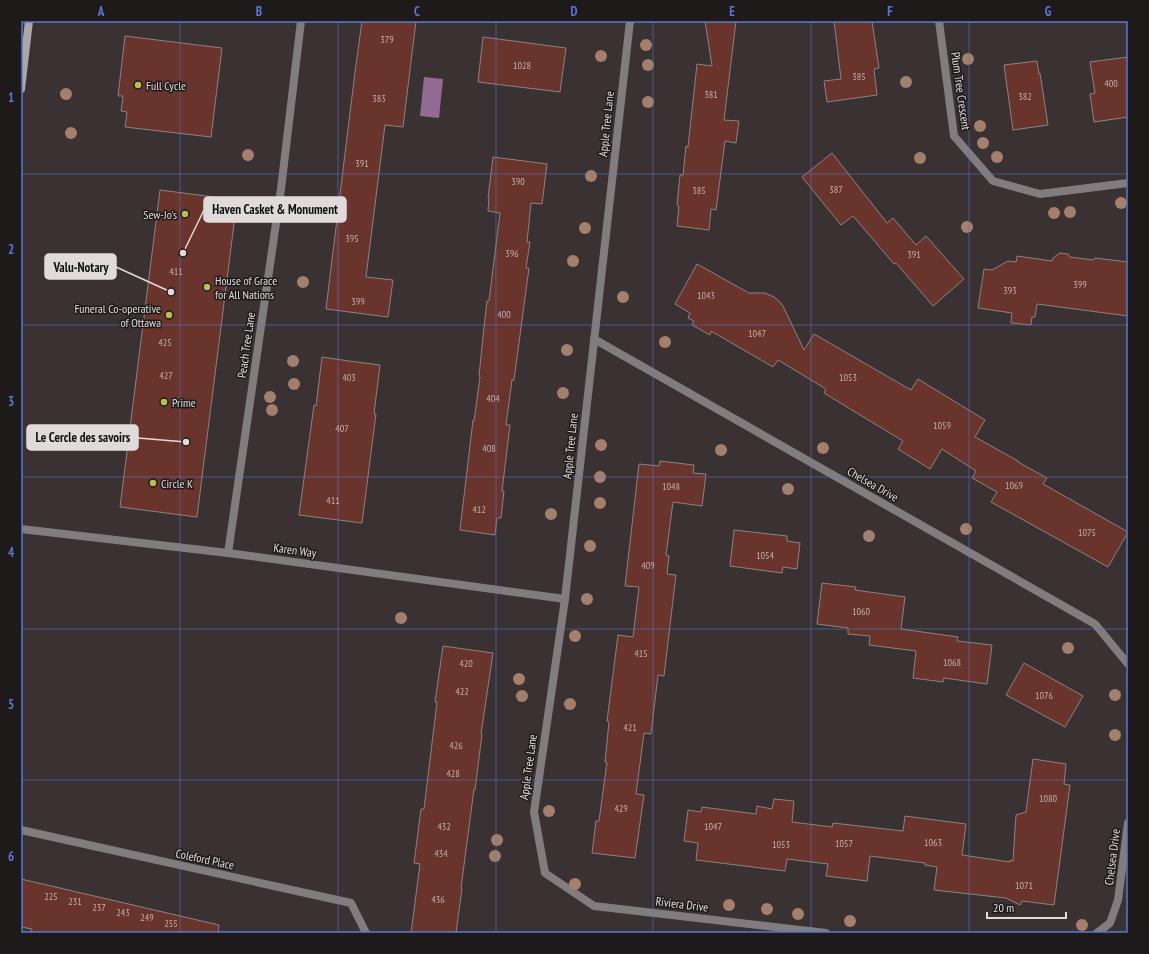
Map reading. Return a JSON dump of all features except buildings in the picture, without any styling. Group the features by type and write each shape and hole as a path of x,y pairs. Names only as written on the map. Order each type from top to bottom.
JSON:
{"main road":[{"path":"21,89 29,21"}],"street":[{"name":"Peach Tree Lane","path":"228,553 281,189 301,21"},
{"name":"Apple Tree Lane","path":"545,873 534,812 565,599 630,21"},
{"name":"Plum Tree Crescent","path":"939,21 954,136 993,181 1040,194 1128,183"},
{"name":"Chelsea Drive","path":"594,339 1094,624 1128,664"},
{"name":"Karen Way","path":"21,529 228,553 565,599"},
{"name":"Chelsea Drive","path":"1097,933 1110,923 1118,900 1128,823"},
{"name":"Coleford Place","path":"21,830 351,903 366,933"},
{"name":"Riviera Drive","path":"545,873 594,906 826,933"}],"shaded area":[{"path":"424,77 443,79 439,118 420,116"}],"place":[{"name":"Full Cycle","path":"138,85"},
{"name":"Sew-Jo's","path":"185,214"},
{"name":"Haven Casket & Monument","path":"183,253"},
{"name":"House of Grace for All Nations","path":"207,287"},
{"name":"Valu-Notary","path":"171,292"},
{"name":"Funeral Co-operative of Ottawa","path":"169,315"},
{"name":"Prime","path":"164,402"},
{"name":"Le Cercle des savoirs","path":"186,442"},
{"name":"Circle K","path":"153,483"}]}
